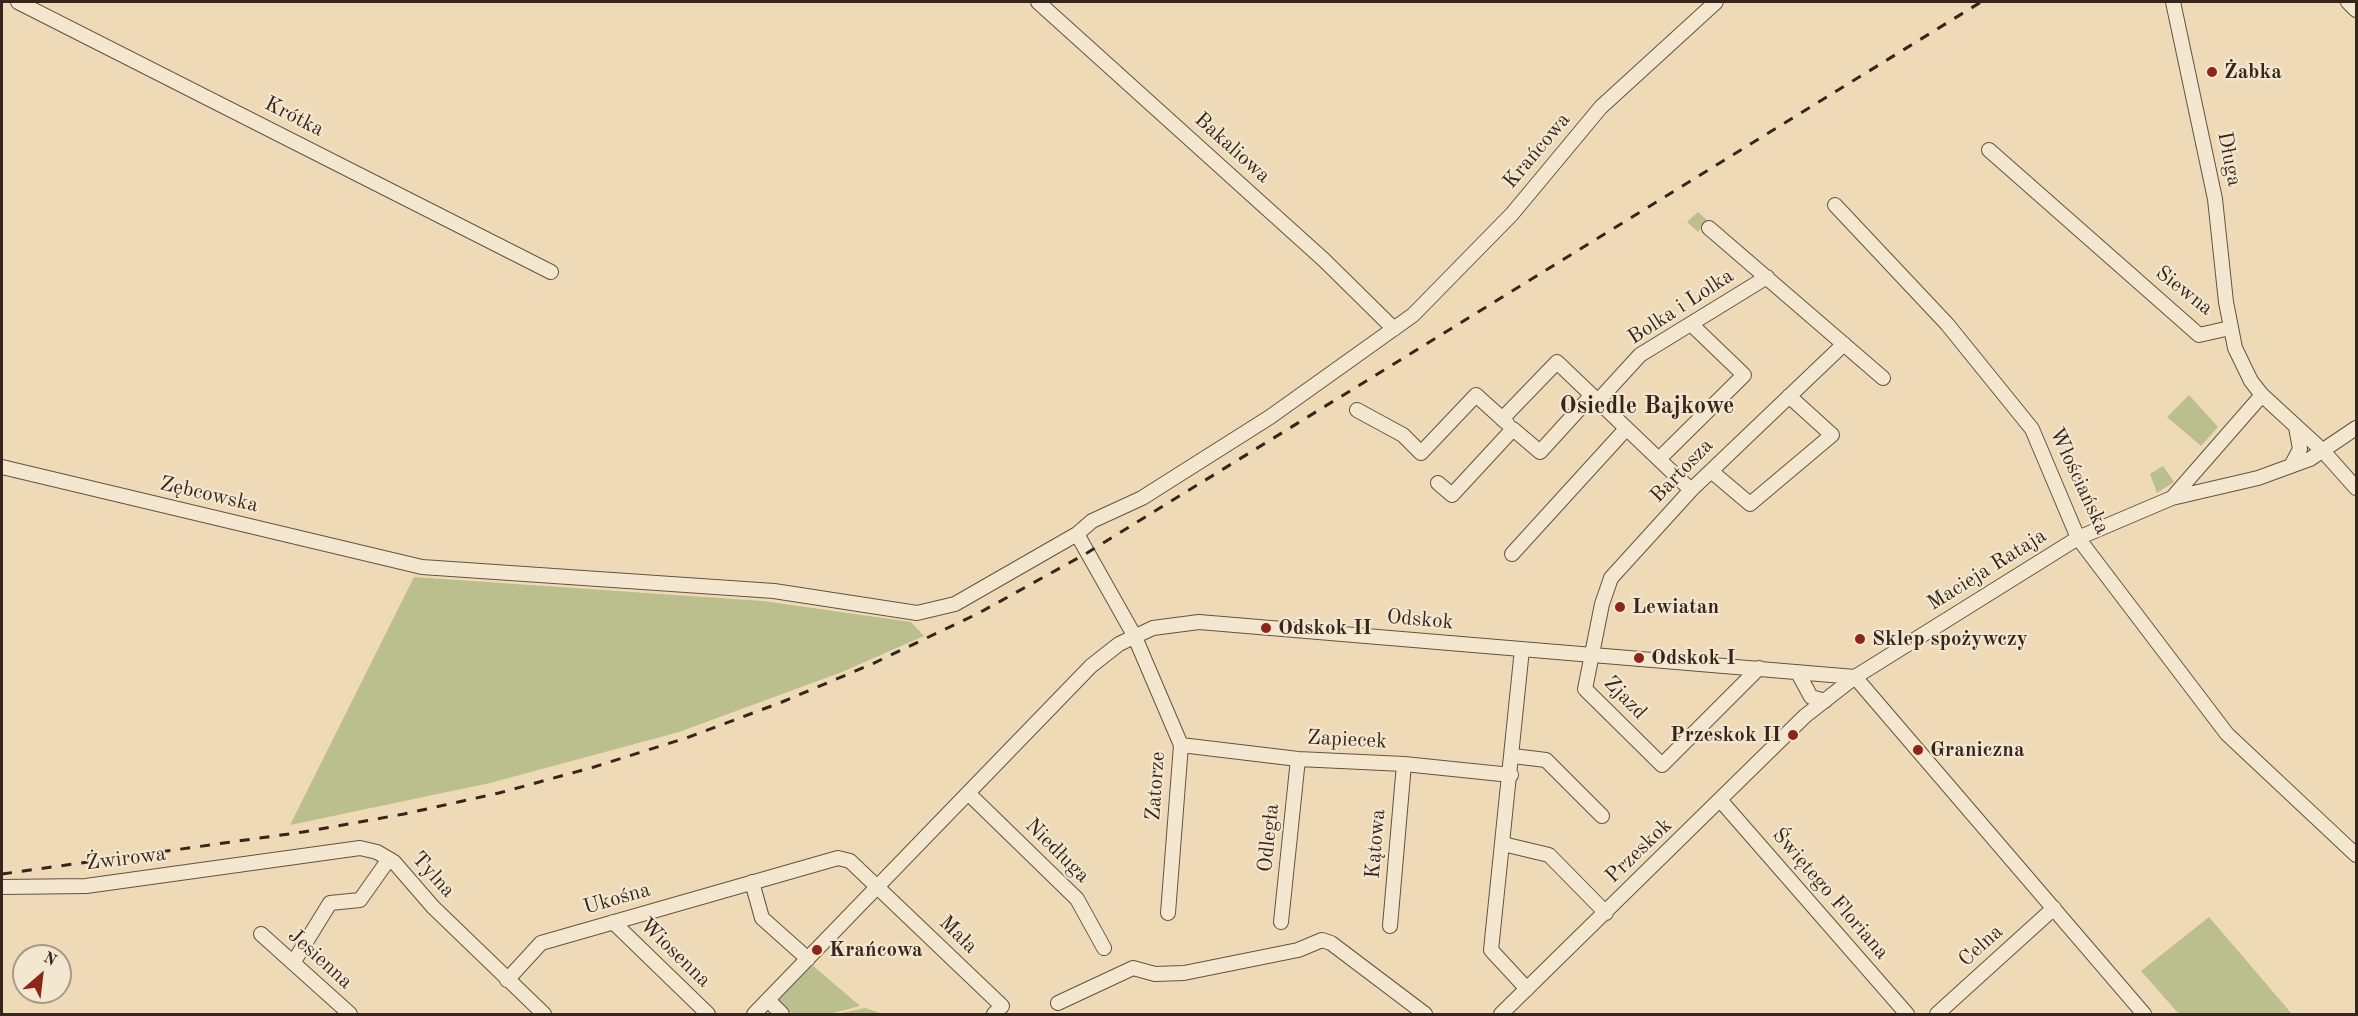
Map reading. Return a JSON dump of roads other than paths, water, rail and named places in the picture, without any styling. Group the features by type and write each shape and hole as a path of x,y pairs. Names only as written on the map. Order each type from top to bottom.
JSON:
{"street":[{"name":"Krótka","path":"18,2 551,272"},
{"name":"Bakaliowa","path":"1038,2 1324,260 1394,329"},
{"name":"Krańcowa","path":"1077,534 1092,521 1142,498 1270,417 1413,315 1512,214 1601,107 1716,2"},
{"name":"Długa","path":"2173,2 2215,199 2230,328"},
{"path":"2348,2 2356,10"},
{"name":"Siewna","path":"1989,150 2199,335 2230,328 2241,364 2262,395 2323,451 2356,488"},
{"name":"Włościańska","path":"1835,205 1947,324 2032,429 2078,538 2227,734 2356,855"},
{"name":"Bolka i Lolka","path":"1709,228 1883,378"},
{"name":"Bolka i Lolka","path":"1513,429 1540,452 1640,355 1767,277"},
{"path":"1659,459 1744,375 1692,325"},
{"name":"Bartosza","path":"1593,655 1602,604 1611,578 1691,490 1844,344"},
{"path":"1502,419 1557,362 1625,430 1691,490"},
{"path":"1357,411 1403,435 1421,453 1476,394 1513,429 1452,495 1438,483"},
{"name":"Macieja Rataja","path":"2172,498 2262,395"},
{"path":"1711,471 1750,504 1832,435 1789,396"},
{"path":"2290,466 2300,448 2300,436 2296,428"},
{"path":"2323,451 2356,428"},
{"path":"1512,554 1625,430"},
{"name":"Macieja Rataja","path":"1829,697 1856,677 2078,538 2172,498 2258,478 2323,451"},
{"name":"Zębcowska","path":"2,467 408,564 774,591 917,613 955,604 1077,534"},
{"path":"754,1014 1091,666 1134,635 1077,534"},
{"name":"Odskok","path":"1134,635 1169,624 1199,622 1823,674"},
{"name":"Zatorze","path":"1134,635 1181,745 1168,913"},
{"path":"1522,649 1513,756 1491,950 1527,989"},
{"name":"Zjazd","path":"1593,655 1585,689 1662,765 1760,668"},
{"path":"1798,673 1815,700 1829,697 1835,685 1823,674"},
{"path":"1805,716 1809,680 1823,674 1856,677 2144,1014"},
{"name":"Przeskok","path":"1501,1014 1721,801 1805,716 1829,697"},
{"name":"Zapiecek","path":"1181,745 1298,759 1404,764 1511,775"},
{"path":"1513,756 1546,760 1602,816"},
{"name":"Odległa","path":"1281,922 1298,759"},
{"name":"Kątowa","path":"1390,927 1404,764"},
{"name":"Niedługa","path":"968,793 1077,899 1104,948"},
{"name":"Świętego Floriana","path":"1721,801 1907,1014"},
{"path":"1503,844 1549,855 1606,913"},
{"name":"Tylna","path":"255,862 360,848 377,852 389,859 433,907 544,1014"},
{"name":"Ukośna","path":"507,980 541,943 838,858 850,861 878,887"},
{"path":"293,963 330,903 360,900 389,859"},
{"name":"Żwirowa","path":"2,887 86,886 255,862"},
{"path":"752,882 762,918 808,959"},
{"name":"Mała","path":"878,887 1002,1006 994,1014"},
{"name":"Celna","path":"1937,1014 2054,908"},
{"name":"Wiosenna","path":"612,922 708,1014"},
{"name":"Jesienna","path":"261,934 350,1014"},
{"path":"1058,1003 1133,968 1155,974 1184,973 1287,952 1322,940 1331,943 1425,1014"},
{"path":"768,1000 782,1014"}],"railway":[{"path":"2,874 303,832 404,814 499,793 594,767 689,737 782,702 872,664 979,613 1087,553 1981,2"}],"place":[{"name":"Żabka","path":"2212,72"},
{"name":"Lewiatan","path":"1620,607"},
{"name":"Odskok II","path":"1266,628"},
{"name":"Sklep spożywczy","path":"1860,639"},
{"name":"Odskok I","path":"1639,658"},
{"name":"Przeskok II","path":"1793,735"},
{"name":"Graniczna","path":"1918,750"},
{"name":"Krańcowa","path":"817,950"}],"district":[{"name":"Osiedle Bajkowe","path":"1647,407"}]}
